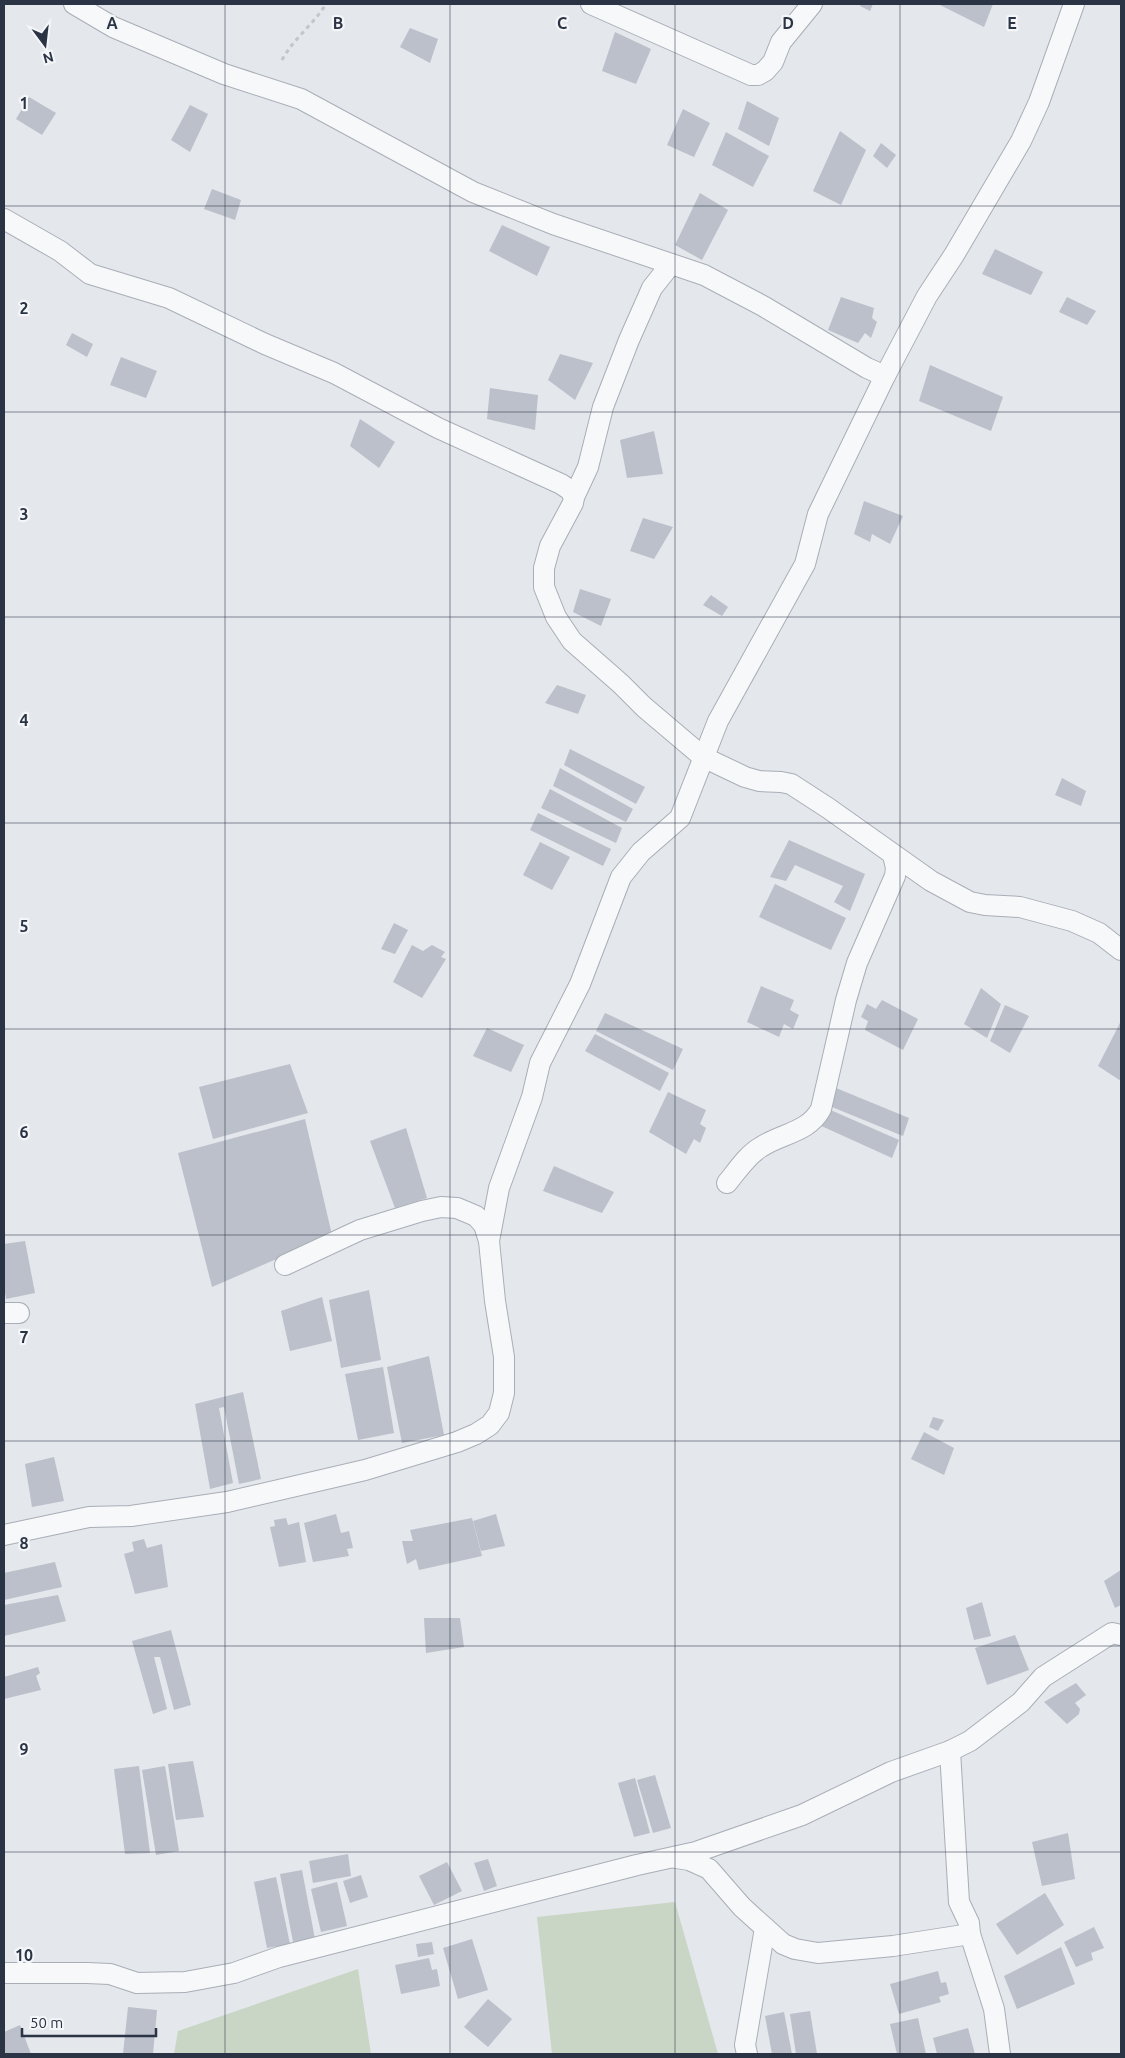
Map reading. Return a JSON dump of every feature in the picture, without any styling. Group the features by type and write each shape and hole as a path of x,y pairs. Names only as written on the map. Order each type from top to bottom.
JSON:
{"street":[{"path":"74,4 113,27 224,74 301,99 473,192 553,224 704,275 867,368 885,376"},
{"path":"591,4 751,75 758,75 765,71 772,62 781,42 812,4"},
{"path":"489,1241 499,1188 532,1097 540,1063 580,984 621,877 641,852 680,818 703,757 734,692 805,564 818,514 885,376 927,296 1021,141 1039,102 1074,4"},
{"path":"4,218 60,251 90,274 169,298 265,344 334,373 481,449 554,480 570,490 574,497"},
{"path":"670,264 652,288 604,407 588,466 573,503 550,546 544,568 544,587 556,617 572,641 644,707 703,757 744,776 791,784 931,881 970,902 985,906 1020,907 1072,921 1099,932 1121,950"},
{"path":"727,1183 759,1147 803,1129 816,1119 822,1109 846,1000 857,963 895,876 896,868 893,855"},
{"path":"4,1535 89,1518 131,1516 227,1502 365,1470 457,1442 476,1434 490,1425 499,1412 504,1393 504,1357 494,1301 489,1241 484,1225 476,1216 457,1208 422,1210 360,1230 285,1265"},
{"path":"4,1973 110,1974 138,1983 206,1979 234,1973 279,1957 637,1865 696,1852 802,1815 891,1772 950,1751 970,1741 1021,1702 1043,1677 1112,1633 1121,1635"},
{"path":"950,1751 959,1902 969,1923 970,1934 994,2009 1000,2054"},
{"path":"672,1858 689,1860 709,1869 742,1907 784,1944 795,1949 818,1953 893,1946 970,1934"},
{"path":"747,2054 745,2045 765,1928"}],"path":[{"path":"282,60 290,45 326,4"}],"green space":[{"path":"675,1902 718,2054 552,2054 537,1917"},
{"path":"358,1969 371,2054 174,2054 178,2031"}],"building":[{"path":"861,4 873,4 870,11 860,6"},
{"path":"938,4 993,4 984,27"},
{"path":"410,28 438,39 430,63 400,47"},
{"path":"615,32 651,49 636,84 602,71"},
{"path":"29,97 56,113 42,135 16,119"},
{"path":"747,101 779,118 769,146 738,129"},
{"path":"190,105 208,114 190,152 171,140"},
{"path":"683,109 710,123 694,157 667,145"},
{"path":"840,131 866,150 841,205 813,191"},
{"path":"726,132 769,156 753,187 712,165"},
{"path":"881,143 896,155 887,168 873,156"},
{"path":"212,189 241,200 235,220 204,209"},
{"path":"700,193 728,210 702,260 675,245"},
{"path":"502,225 550,247 537,276 489,251"},
{"path":"995,249 1043,272 1031,295 982,274"},
{"path":"841,297 874,308 872,318 877,322 871,338 865,333 858,343 828,330"},
{"path":"1067,297 1096,311 1087,325 1059,312"},
{"path":"72,333 93,344 87,357 66,345"},
{"path":"560,354 593,363 575,400 548,380"},
{"path":"121,357 157,371 146,398 110,385"},
{"path":"930,365 1003,397 991,431 919,401"},
{"path":"490,388 538,395 535,430 487,419"},
{"path":"360,419 395,442 379,468 350,446"},
{"path":"654,431 663,474 627,478 620,440"},
{"path":"864,501 903,516 890,544 872,534 870,542 854,534"},
{"path":"643,518 673,527 654,559 630,551"},
{"path":"580,589 611,599 601,626 573,612"},
{"path":"711,595 728,607 722,616 703,605"},
{"path":"557,685 586,695 578,714 545,703"},
{"path":"570,749 645,787 636,804 564,765"},
{"path":"560,768 633,809 626,822 553,786"},
{"path":"1062,778 1086,791 1081,806 1055,795"},
{"path":"550,789 622,828 616,843 541,808"},
{"path":"538,813 611,849 603,866 530,830"},
{"path":"789,840 865,874 850,911 834,902 843,886 795,865 786,881 770,877"},
{"path":"540,842 570,857 552,890 523,875"},
{"path":"775,884 846,918 831,950 759,917"},
{"path":"394,923 408,930 395,954 381,949"},
{"path":"412,945 423,951 432,945 445,952 441,957 446,959 422,998 393,982"},
{"path":"761,986 794,1000 790,1010 799,1015 793,1029 784,1024 779,1037 747,1022"},
{"path":"981,988 1001,1004 987,1038 964,1024"},
{"path":"882,1000 918,1019 903,1050 865,1030 868,1021 861,1017 867,1004 876,1009"},
{"path":"1005,1005 1029,1016 1010,1053 990,1041"},
{"path":"605,1013 683,1049 673,1070 596,1031"},
{"path":"1121,1021 1121,1081 1098,1066"},
{"path":"487,1028 524,1045 511,1072 473,1056"},
{"path":"595,1034 669,1073 660,1091 585,1051"},
{"path":"290,1064 308,1113 213,1139 199,1087"},
{"path":"836,1088 909,1118 903,1136 827,1105"},
{"path":"668,1092 706,1110 700,1124 706,1128 700,1143 694,1139 686,1154 649,1132"},
{"path":"826,1108 899,1140 892,1158 817,1124"},
{"path":"305,1119 332,1235 212,1287 178,1153"},
{"path":"406,1128 427,1198 395,1208 370,1141"},
{"path":"554,1166 614,1192 602,1213 543,1191"},
{"path":"25,1241 35,1293 6,1299 4,1286 4,1244"},
{"path":"369,1290 381,1360 341,1368 329,1300"},
{"path":"322,1297 332,1341 290,1351 281,1311"},
{"path":"429,1356 444,1435 402,1443 387,1367"},
{"path":"383,1367 394,1433 358,1440 345,1374"},
{"path":"243,1392 261,1479 239,1484 224,1407 219,1408 233,1483 210,1489 195,1404"},
{"path":"933,1417 944,1420 938,1431 929,1427"},
{"path":"924,1432 954,1448 944,1475 911,1459"},
{"path":"54,1457 64,1501 32,1507 25,1464"},
{"path":"336,1514 341,1533 349,1531 353,1548 347,1549 349,1556 313,1562 304,1523"},
{"path":"496,1514 505,1546 481,1551 473,1521"},
{"path":"286,1518 288,1525 299,1522 306,1562 279,1567 270,1527 275,1526 274,1520"},
{"path":"472,1518 482,1556 419,1570 416,1559 407,1564 402,1541 413,1541 410,1530"},
{"path":"144,1539 147,1548 162,1544 168,1587 135,1594 124,1554 134,1551 132,1542"},
{"path":"55,1562 62,1587 4,1600 4,1573"},
{"path":"1121,1570 1121,1605 1115,1608 1104,1581"},
{"path":"58,1595 66,1621 4,1636 4,1605"},
{"path":"982,1602 991,1636 974,1640 966,1608"},
{"path":"424,1618 460,1618 464,1647 426,1653"},
{"path":"171,1630 191,1705 174,1710 160,1657 154,1657 167,1709 153,1714 132,1641"},
{"path":"1015,1635 1029,1670 987,1685 975,1648"},
{"path":"38,1667 40,1673 36,1676 41,1690 4,1699 4,1677"},
{"path":"1076,1683 1086,1695 1075,1703 1080,1709 1079,1714 1067,1724 1044,1702"},
{"path":"193,1761 204,1817 176,1820 168,1764"},
{"path":"139,1766 150,1853 125,1854 114,1769"},
{"path":"165,1766 179,1851 156,1855 142,1770"},
{"path":"655,1775 671,1828 653,1833 637,1780"},
{"path":"635,1778 650,1833 634,1837 618,1783"},
{"path":"1068,1833 1075,1879 1042,1886 1032,1842"},
{"path":"348,1854 351,1876 313,1883 309,1861"},
{"path":"488,1859 497,1886 484,1891 474,1863"},
{"path":"447,1862 462,1891 434,1905 419,1876"},
{"path":"302,1870 315,1939 293,1942 280,1874"},
{"path":"361,1875 368,1897 350,1903 343,1881"},
{"path":"276,1877 290,1944 267,1948 254,1882"},
{"path":"337,1882 347,1926 321,1932 311,1889"},
{"path":"1045,1893 1064,1925 1017,1955 996,1924"},
{"path":"1094,1927 1104,1948 1091,1953 1093,1960 1076,1967 1064,1942"},
{"path":"472,1939 488,1990 458,1999 443,1948"},
{"path":"432,1942 434,1954 418,1957 416,1944"},
{"path":"1061,1947 1075,1984 1017,2009 1004,1976"},
{"path":"429,1958 432,1970 437,1969 440,1986 401,1994 395,1965"},
{"path":"938,1971 941,1983 946,1982 949,1994 939,1997 941,2002 899,2014 890,1984"},
{"path":"488,1999 512,2019 488,2047 464,2027"},
{"path":"128,2007 157,2010 153,2054 123,2054"},
{"path":"810,2011 817,2054 796,2054 790,2014"},
{"path":"784,2012 792,2054 772,2054 765,2016"},
{"path":"918,2018 926,2054 897,2054 890,2024"},
{"path":"20,2025 31,2054 4,2054 4,2032"},
{"path":"968,2028 975,2054 937,2054 933,2038"}]}
